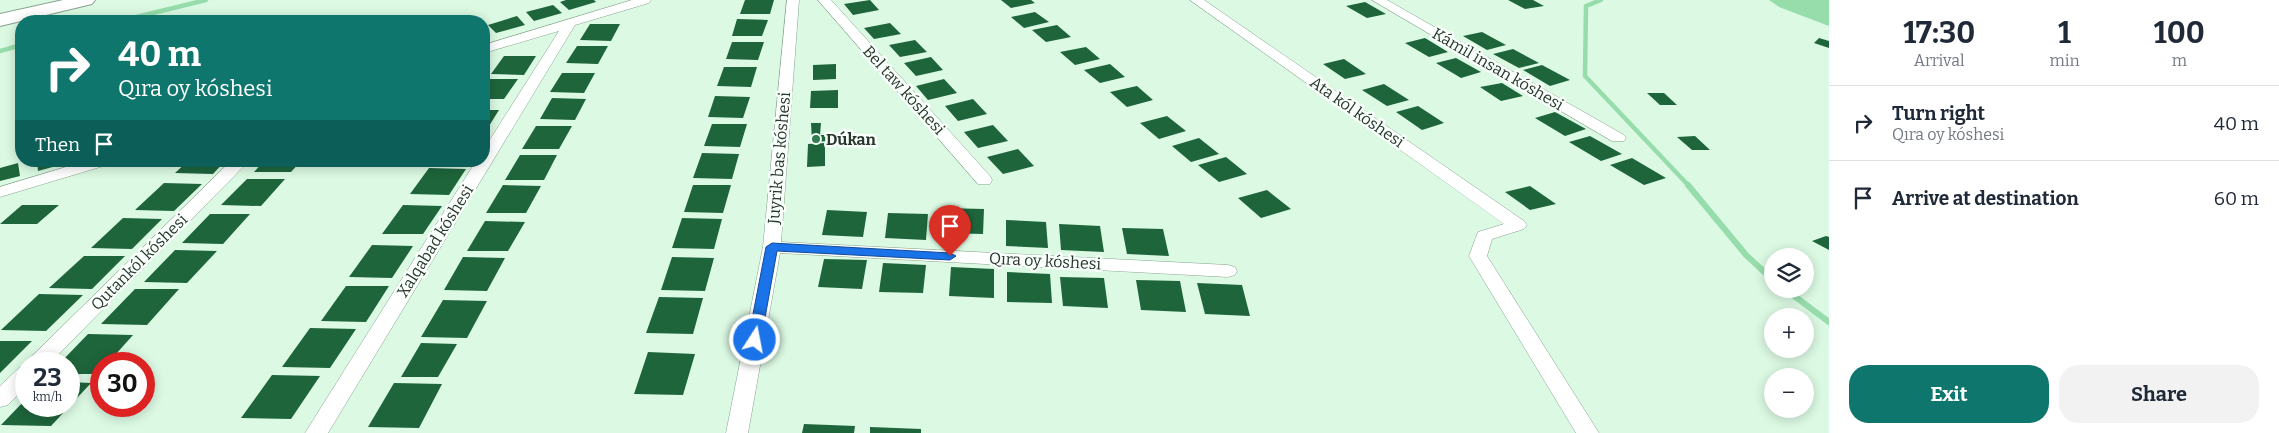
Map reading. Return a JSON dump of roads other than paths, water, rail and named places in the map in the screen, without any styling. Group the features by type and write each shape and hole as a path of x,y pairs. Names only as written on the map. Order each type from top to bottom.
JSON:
{"main road":[{"path":"22,15 86,0"},
{"path":"0,20 15,17"}],"street":[{"path":"490,47 645,0"},
{"name":"Juyrik bas kóshesi","path":"738,433 772,247 793,0"},
{"name":"Bel taw kóshesi","path":"824,0 984,180"},
{"name":"Ata kól kóshesi","path":"1196,0 1518,225 1484,236 1478,256 1588,433"},
{"name":"Kámil insan kóshesi","path":"1378,0 1618,138"},
{"name":"Xalqabad kóshesi","path":"490,151 570,22"},
{"path":"0,192 84,167"},
{"name":"Qutankól kóshesi","path":"48,352 235,167"},
{"name":"Xalqabad kóshesi","path":"316,433 480,167"},
{"name":"Qıra oy kóshesi","path":"772,247 1228,271"},
{"path":"0,399 15,384"}],"waterway":[{"path":"145,15 206,0"},
{"path":"1601,0 1586,6 1585,76 1689,186"},
{"path":"0,51 15,47"},
{"path":"1688,185 1746,255 1764,272"},
{"path":"1797,298 1829,322"}],"place":[{"name":"Dúkan","path":"816,139"}]}
